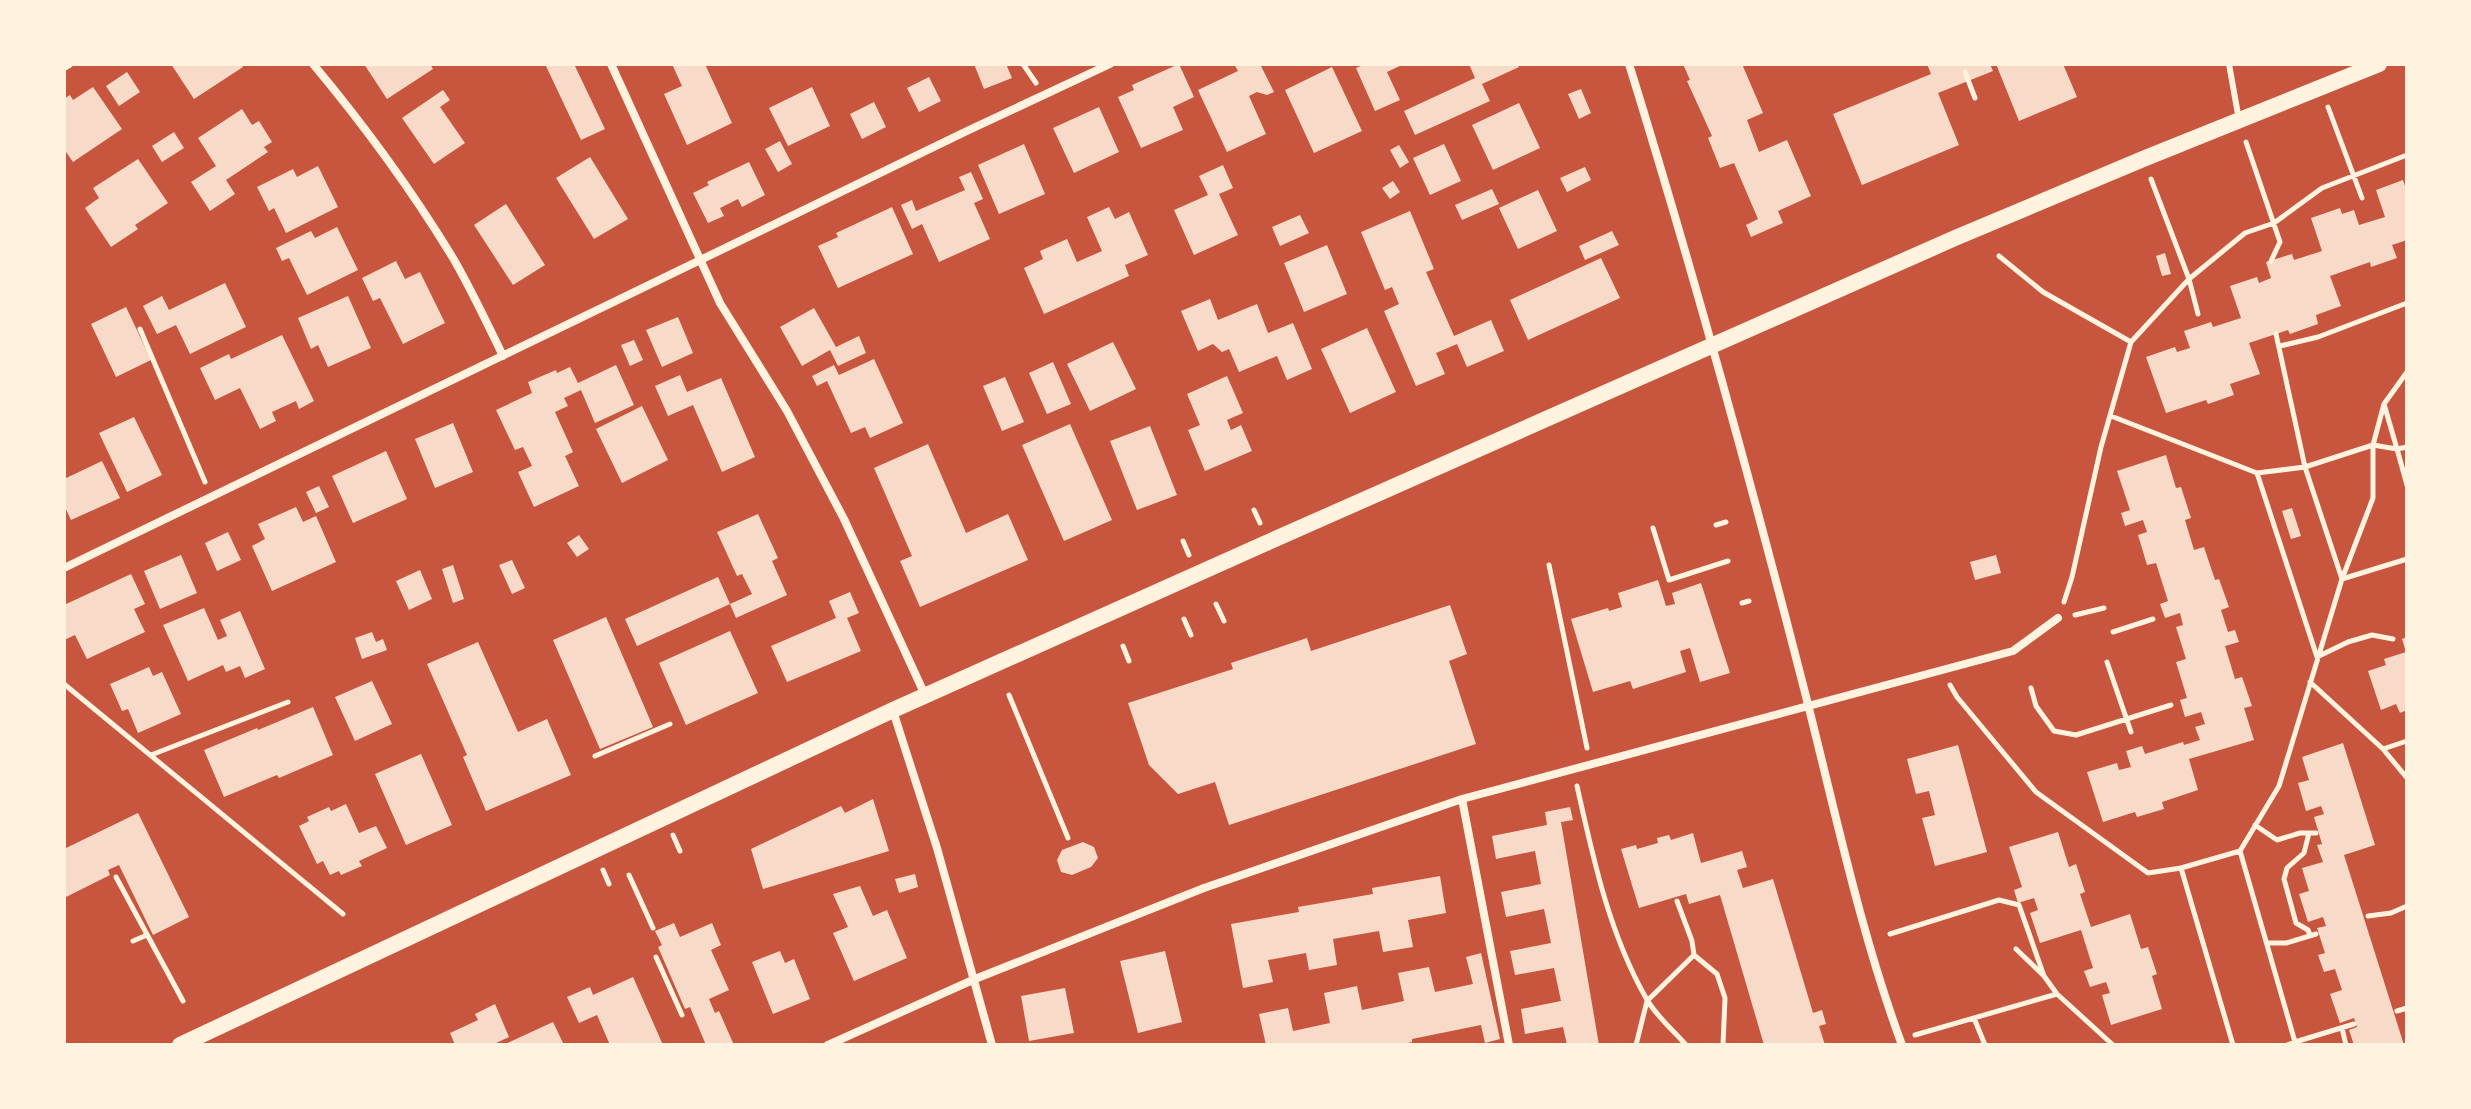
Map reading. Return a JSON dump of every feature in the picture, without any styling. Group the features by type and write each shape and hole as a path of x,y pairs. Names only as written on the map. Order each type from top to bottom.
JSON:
{"main road":[{"path":"180,1045 925,695 1955,238 2379,64"}],"street":[{"path":"64,67 69,64"},
{"path":"313,64 394,167 454,260 503,356"},
{"path":"611,64 720,303 787,411 830,492 925,695"},
{"path":"64,568 1110,64"},
{"path":"1629,64 1714,345 1866,936 1901,1042"},
{"path":"828,1045 975,979 1204,888 1462,799 2013,651 2058,618"},
{"path":"893,710 975,979 992,1045"},
{"path":"1462,799 1509,1045"}],"lane":[{"path":"2229,64 2239,120"}],"path":[{"path":"1965,72 1975,98"},
{"path":"2321,87 2362,198"},
{"path":"2239,120 2280,242 2271,261"},
{"path":"2058,618 2072,577 2101,447 2131,342 2189,279 2245,233 2274,223 2322,188 2407,155"},
{"path":"2143,159 2189,279 2198,314"},
{"path":"1999,256 2043,292 2131,342"},
{"path":"2280,346 2318,337 2407,303"},
{"path":"140,329 211,497"},
{"path":"2276,334 2305,467 2342,579"},
{"path":"1943,670 1957,697 2036,792 2148,873 2181,868 2240,851 2279,786 2342,579 2373,498 2373,445 2384,404 2407,372"},
{"path":"2384,404 2407,485"},
{"path":"2111,416 2257,473 2305,467 2373,445 2397,449 2407,447"},
{"path":"2257,473 2317,657"},
{"path":"1254,510 1261,526"},
{"path":"1716,525 1726,522"},
{"path":"1653,528 1669,580 1728,561"},
{"path":"1183,541 1189,557"},
{"path":"2342,579 2407,559"},
{"path":"1549,565 1590,765"},
{"path":"1742,603 1749,601"},
{"path":"1216,604 1224,621"},
{"path":"2058,618 2104,608"},
{"path":"1184,619 1191,635"},
{"path":"2113,632 2153,619"},
{"path":"2317,657 2348,642 2372,635 2393,639"},
{"path":"1123,646 1129,661"},
{"path":"2107,662 2131,732"},
{"path":"2310,682 2383,749 2407,778"},
{"path":"64,684 343,914"},
{"path":"2031,688 2036,706 2054,731 2076,735 2171,705"},
{"path":"1009,695 1068,838"},
{"path":"150,755 288,702"},
{"path":"595,756 670,724"},
{"path":"2383,749 2407,741"},
{"path":"628,742 631,749"},
{"path":"1573,769 1592,852 1617,938 1647,1001 1686,1045"},
{"path":"2255,825 2277,840 2312,833 2304,853 2287,868 2284,879 2296,923 2313,935 2286,943 2267,943"},
{"path":"673,835 680,851"},
{"path":"2240,851 2295,1042"},
{"path":"2181,868 2233,1045"},
{"path":"602,869 609,884"},
{"path":"629,875 653,928"},
{"path":"116,877 183,1001"},
{"path":"1890,934 1999,900 2019,905 2044,976"},
{"path":"1677,901 1694,955 1717,974 1725,998 1723,1045"},
{"path":"2368,916 2391,913 2407,906"},
{"path":"133,941 147,935"},
{"path":"2016,949 2044,976 2057,994 2113,1045"},
{"path":"1636,1045 1647,1001 1694,955"},
{"path":"656,957 682,1015"},
{"path":"1901,1042 2057,994"},
{"path":"2397,1011 2407,1008"},
{"path":"1974,1018 1985,1045"},
{"path":"2287,1045 2354,1024"},
{"path":"2342,1028 2346,1045"}],"building":[{"path":"171,64 241,64 243,67 194,99"},
{"path":"364,64 430,64 433,69 387,99"},
{"path":"545,64 574,64 605,129 581,140"},
{"path":"672,64 705,64 732,123 687,145 664,94 682,86"},
{"path":"974,64 1006,64 1012,78 984,89"},
{"path":"1179,64 1194,97 1173,107 1183,130 1141,148 1118,97 1134,90 1132,85"},
{"path":"1234,64 1260,64 1274,92 1267,95 1257,92 1249,96 1266,134 1227,152 1198,90 1238,71"},
{"path":"1366,64 1404,64 1387,72 1400,100 1375,111 1356,68"},
{"path":"1469,64 1517,64 1519,67 1482,84 1490,101 1415,135 1404,111 1475,78"},
{"path":"1683,64 1742,64 1763,113 1747,120 1759,152 1787,140 1811,196 1778,211 1783,223 1751,237 1746,225 1758,219 1734,163 1720,168 1708,138 1712,136 1687,81 1690,80"},
{"path":"1927,64 1990,64 1993,71 1938,93 1959,145 1862,185 1833,114 1931,74"},
{"path":"1996,64 2063,64 2077,97 2019,121"},
{"path":"1332,67 1362,131 1314,153 1285,90"},
{"path":"127,72 140,92 119,106 106,86"},
{"path":"929,77 941,101 919,112 907,88"},
{"path":"93,87 122,129 73,162 64,149 64,99 70,95 73,100"},
{"path":"812,87 830,126 788,146 769,108"},
{"path":"1581,89 1591,113 1579,119 1568,94"},
{"path":"443,90 450,100 440,107 465,143 434,164 402,118"},
{"path":"874,102 886,127 862,139 850,114"},
{"path":"1519,103 1540,148 1493,170 1472,125"},
{"path":"1099,107 1119,152 1074,173 1053,128"},
{"path":"242,109 252,125 259,121 272,142 264,147 268,152 226,180 235,194 210,211 191,182 216,166 198,138"},
{"path":"174,132 184,148 162,162 152,146"},
{"path":"780,141 792,164 778,172 765,149"},
{"path":"1024,144 1045,194 999,214 978,165"},
{"path":"1444,144 1461,181 1430,195 1413,158"},
{"path":"1399,145 1409,162 1400,168 1390,150"},
{"path":"590,157 628,219 594,239 556,178"},
{"path":"138,159 168,203 135,225 138,229 111,247 85,208 99,198 93,188"},
{"path":"749,162 765,195 742,207 738,199 720,208 724,216 708,223 693,193 709,185 707,182"},
{"path":"1223,165 1233,188 1219,194 1238,235 1194,255 1174,210 1208,195 1199,176"},
{"path":"318,166 338,207 286,233 274,208 269,211 257,187 293,169 297,177"},
{"path":"1585,167 1591,180 1567,192 1560,178"},
{"path":"971,172 983,199 974,203 990,239 939,262 922,224 912,229 901,205 912,200 916,211 965,190 959,177"},
{"path":"2403,180 2407,192 2407,240 2392,245 2397,258 2371,267 2370,262 2330,276 2341,306 2316,315 2318,324 2249,343 2260,374 2230,384 2234,395 2166,413 2146,357 2175,347 2177,352 2190,348 2184,331 2211,322 2213,327 2241,318 2230,286 2257,277 2259,283 2271,278 2266,262 2292,254 2294,260 2322,251 2311,218 2340,208 2342,214 2354,210 2359,225 2385,217 2376,190"},
{"path":"1393,181 1400,192 1390,199 1382,188"},
{"path":"1492,189 1499,204 1462,220 1455,205"},
{"path":"1538,190 1557,231 1518,249 1499,208"},
{"path":"506,204 545,265 513,285 474,225"},
{"path":"892,207 913,254 838,288 818,246 838,237 836,233"},
{"path":"1109,207 1115,219 1129,212 1148,255 1125,265 1129,276 1044,314 1024,268 1043,259 1040,251 1067,239 1077,262 1102,251 1087,217"},
{"path":"1410,211 1434,269 1426,272 1454,336 1491,320 1504,351 1467,367 1457,344 1436,353 1445,374 1416,386 1384,311 1399,304 1392,287 1385,290 1361,232"},
{"path":"1300,215 1309,233 1280,246 1272,227"},
{"path":"337,227 358,270 307,295 289,258 282,261 276,248 311,231 315,238"},
{"path":"1612,231 1619,245 1585,260 1579,246"},
{"path":"1327,245 1347,294 1304,312 1284,263"},
{"path":"2165,253 2171,274 2162,276 2156,256"},
{"path":"1601,258 1620,298 1528,340 1510,300"},
{"path":"396,261 405,279 420,272 445,323 403,344 380,298 373,301 362,278"},
{"path":"225,283 246,327 190,354 176,325 157,334 143,306 162,296 169,310"},
{"path":"348,296 371,348 328,367 318,345 311,349 298,318"},
{"path":"1210,299 1218,320 1257,304 1268,333 1293,323 1312,369 1287,380 1277,356 1239,372 1229,349 1222,352 1213,344 1198,351 1181,311"},
{"path":"126,307 151,360 116,377 91,324"},
{"path":"814,308 836,347 859,336 866,353 838,366 830,350 802,366 780,327"},
{"path":"678,317 693,353 662,367 646,330"},
{"path":"1367,328 1396,392 1350,413 1321,349"},
{"path":"282,335 314,401 299,409 296,401 272,412 276,421 260,429 240,388 215,400 200,368 229,354 231,359"},
{"path":"634,340 643,360 630,366 621,345"},
{"path":"1113,342 1136,389 1090,411 1067,364"},
{"path":"874,359 903,423 870,438 865,427 851,433 827,381 817,386 812,376 834,365 839,375"},
{"path":"1053,362 1071,404 1047,414 1029,373"},
{"path":"616,365 634,405 595,423 581,390 564,398 568,406 555,412 573,452 565,456 579,486 534,507 518,472 532,466 523,447 515,450 496,410 532,393 528,382 556,370 557,373 570,367 578,383"},
{"path":"680,375 687,392 721,378 755,457 722,472 693,405 668,416 655,386"},
{"path":"1227,376 1243,413 1227,420 1231,430 1241,425 1252,451 1205,471 1188,430 1200,425 1187,394"},
{"path":"1005,377 1024,422 1002,431 983,386"},
{"path":"642,406 668,460 622,483 596,429"},
{"path":"134,417 162,475 127,492 99,433"},
{"path":"453,423 473,472 435,488 415,439"},
{"path":"1070,424 1112,520 1064,541 1022,445"},
{"path":"1150,426 1177,495 1137,510 1110,441"},
{"path":"928,444 966,533 1008,514 1028,560 920,607 900,561 912,556 874,468"},
{"path":"386,451 407,499 353,523 332,476"},
{"path":"2166,455 2176,488 2181,487 2191,518 2185,520 2194,550 2204,547 2215,580 2219,579 2229,607 2221,610 2228,632 2235,630 2239,642 2225,646 2235,679 2242,677 2252,706 2244,708 2254,740 2189,759 2198,790 2162,802 2164,809 2137,817 2135,812 2103,822 2087,772 2117,763 2119,770 2131,767 2126,751 2142,746 2145,754 2200,740 2195,727 2205,724 2201,712 2185,717 2180,700 2187,698 2176,662 2186,659 2176,627 2183,625 2180,613 2165,618 2160,604 2168,601 2156,563 2147,565 2138,535 2147,532 2143,520 2125,526 2121,513 2130,510 2117,471"},
{"path":"102,461 120,498 71,520 64,505 64,479"},
{"path":"319,486 329,507 316,513 306,492"},
{"path":"296,507 303,522 316,516 336,562 272,591 252,546 265,539 258,524"},
{"path":"2292,508 2301,536 2291,539 2282,511"},
{"path":"758,514 778,558 772,561 787,595 736,618 730,604 752,594 742,574 737,576 717,532"},
{"path":"228,532 241,560 217,571 205,543"},
{"path":"579,535 589,549 577,557 567,543"},
{"path":"181,555 197,593 160,609 144,571"},
{"path":"1996,555 2001,573 1975,580 1970,562"},
{"path":"512,560 525,588 512,594 499,565"},
{"path":"453,565 464,599 453,603 442,569"},
{"path":"420,570 432,599 409,610 396,581"},
{"path":"131,574 145,604 134,609 145,632 87,659 75,635 64,640 64,605"},
{"path":"718,577 730,604 637,646 625,619"},
{"path":"1658,580 1666,606 1675,604 1672,593 1701,583 1730,673 1700,682 1690,648 1680,651 1686,672 1633,689 1630,681 1593,692 1571,619 1622,607 1618,593"},
{"path":"850,592 859,613 847,618 861,651 787,682 771,646 836,618 829,601"},
{"path":"1450,605 1467,654 1449,661 1476,744 1229,825 1215,782 1178,794 1149,765 1128,703 1233,669 1231,663 1307,638 1311,651"},
{"path":"204,608 218,640 227,636 220,620 240,611 265,669 245,678 240,666 226,672 223,665 188,681 163,625"},
{"path":"606,617 653,727 600,749 553,640"},
{"path":"730,631 758,693 686,725 659,663"},
{"path":"372,632 376,642 383,639 387,650 362,659 355,638"},
{"path":"2407,637 2407,710 2400,713 2396,704 2381,710 2368,671 2386,665 2384,659 2406,652 2402,639"},
{"path":"478,642 518,732 547,719 571,775 486,811 463,757 467,755 427,664"},
{"path":"149,667 153,676 162,672 181,714 138,733 128,709 122,711 110,684"},
{"path":"372,681 392,724 355,741 335,697"},
{"path":"313,707 333,755 224,797 204,750"},
{"path":"2343,743 2375,845 2344,855 2404,1045 2354,1045 2349,1030 2357,1027 2354,1018 2340,1023 2330,994 2342,990 2335,969 2324,972 2318,955 2325,953 2317,928 2326,926 2323,917 2308,922 2299,894 2309,891 2302,868 2323,862 2317,845 2322,844 2314,817 2324,814 2321,806 2306,811 2298,783 2309,780 2302,757"},
{"path":"1958,745 1987,852 1935,866 1922,818 1935,815 1929,791 1916,794 1907,759"},
{"path":"421,754 452,825 406,845 375,774"},
{"path":"873,799 889,851 763,889 751,849 841,806 845,813"},
{"path":"346,804 359,833 376,826 387,848 359,861 362,866 341,875 339,871 330,875 323,861 317,864 299,826 309,821 307,817 329,807 331,811"},
{"path":"1570,807 1573,820 1561,822 1599,1045 1567,1045 1563,1027 1525,1034 1521,1009 1561,1001 1554,968 1515,975 1510,951 1551,943 1544,909 1506,917 1501,892 1541,884 1535,851 1496,859 1492,836 1547,825 1545,812"},
{"path":"138,813 189,917 153,935 119,865 108,870 110,875 64,898 64,849"},
{"path":"2058,832 2069,867 2076,864 2085,892 2080,894 2091,927 2130,914 2141,949 2148,947 2157,974 2152,976 2162,1009 2111,1025 2102,995 2110,993 2106,982 2090,987 2084,971 2093,968 2081,930 2040,943 2030,913 2038,910 2034,898 2018,903 2014,890 2022,887 2009,847"},
{"path":"1693,833 1701,863 1742,851 1747,867 1737,870 1743,888 1773,879 1813,1013 1822,1010 1826,1024 1819,1026 1825,1045 1764,1045 1720,895 1689,904 1686,894 1639,908 1621,849 1636,845 1637,849 1658,843 1657,838 1669,835 1671,840"},
{"path":"1083,842 1094,847 1098,858 1091,867 1072,875 1061,872 1057,860 1062,850"},
{"path":"915,874 918,887 899,893 895,879"},
{"path":"1440,876 1446,913 1408,920 1413,947 1383,952 1379,931 1333,939 1337,965 1309,970 1306,953 1268,960 1273,982 1243,988 1231,924 1299,912 1298,907 1373,894 1372,888"},
{"path":"860,886 873,916 887,910 907,958 854,981 833,933 848,927 833,894"},
{"path":"674,923 680,937 712,923 721,945 711,950 729,990 709,999 715,1013 719,1011 734,1045 706,1045 690,1007 685,1009 658,947 662,945 655,931"},
{"path":"780,951 785,963 794,959 810,999 773,1014 752,962"},
{"path":"1165,951 1182,1022 1138,1033 1120,961"},
{"path":"1481,953 1500,1039 1485,1043 1481,1025 1412,1039 1412,1042 1399,1045 1266,1045 1259,1014 1288,1008 1293,1031 1330,1023 1324,993 1357,986 1362,1010 1404,1001 1398,973 1429,967 1435,992 1473,984 1466,957"},
{"path":"633,977 663,1045 610,1045 597,1015 579,1023 567,997 590,987 593,995"},
{"path":"1065,988 1074,1033 1029,1041 1021,996"},
{"path":"495,1004 509,1037 492,1045 455,1045 450,1033 478,1020 475,1014"},
{"path":"553,1022 564,1045 503,1045"}]}
